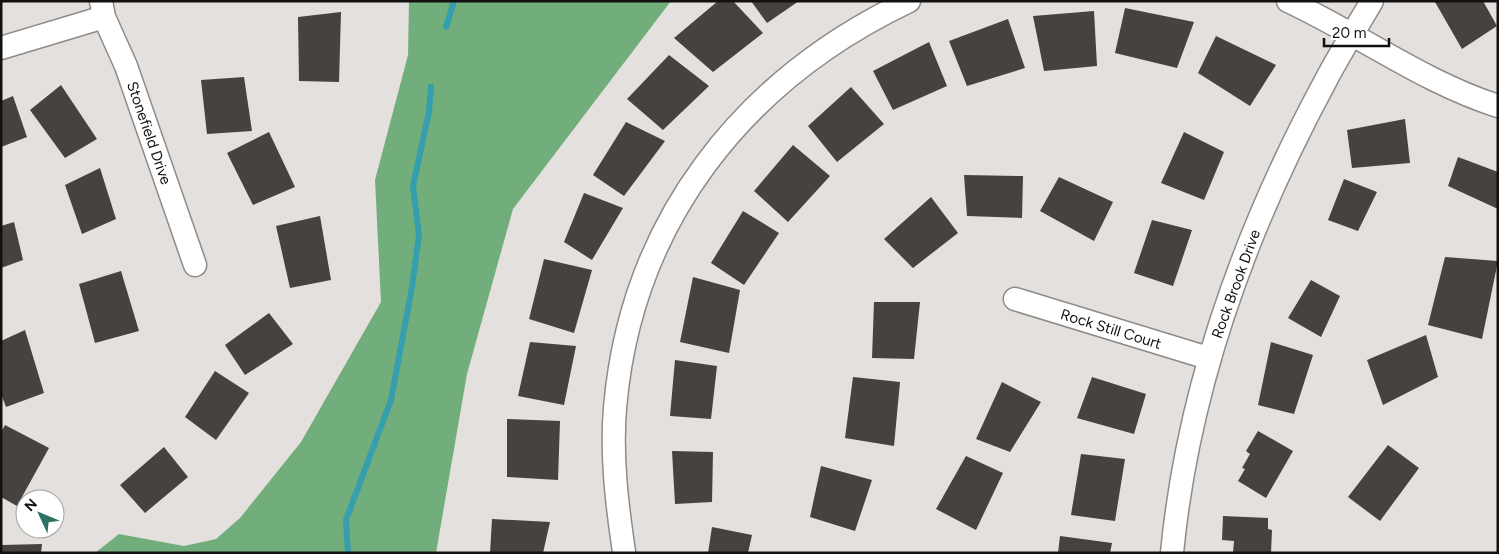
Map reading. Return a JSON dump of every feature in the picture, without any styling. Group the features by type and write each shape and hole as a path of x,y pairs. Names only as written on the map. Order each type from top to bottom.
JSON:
{"street":[{"path":"624,552 615,487 615,408 625,343 645,276 675,212 714,154 767,94 815,55 844,35 909,1"},
{"path":"1288,1 1353,34 1432,79 1477,100 1498,106"},
{"name":"Rock Brook Drive","path":"1172,553 1183,470 1208,358 1257,225 1296,138 1326,79 1372,1"},
{"path":"1,48 103,9"},
{"name":"Stonefield Drive","path":"103,9 126,66 195,265"},
{"name":"Rock Still Court","path":"1015,299 1208,358"}],"green space":[{"path":"409,1 671,1 513,209 467,374 436,553 95,553 119,534 184,546 216,539 240,518 301,442 381,302 375,180 408,55"}],"building":[{"path":"718,1 733,1 763,33 713,72 674,38"},
{"path":"751,1 799,1 767,23"},
{"path":"1483,1 1497,26 1462,49 1435,2"},
{"path":"1125,8 1194,22 1177,68 1115,53"},
{"path":"1094,11 1097,66 1044,71 1033,16"},
{"path":"341,12 339,82 299,81 298,17"},
{"path":"1008,19 1025,68 967,86 949,41"},
{"path":"1216,36 1276,65 1250,106 1198,73"},
{"path":"929,42 947,86 893,110 873,71"},
{"path":"669,55 709,86 663,130 627,99"},
{"path":"244,77 252,131 207,134 201,80"},
{"path":"61,85 97,139 65,158 30,110"},
{"path":"851,87 884,124 837,162 808,126"},
{"path":"13,96 27,137 1,147 1,101"},
{"path":"1405,119 1410,163 1352,168 1347,130"},
{"path":"626,122 665,141 624,196 593,175"},
{"path":"269,132 295,187 253,205 227,153"},
{"path":"1184,132 1224,152 1204,200 1161,183"},
{"path":"793,145 830,176 788,222 754,191"},
{"path":"1458,157 1498,172 1498,209 1448,186"},
{"path":"100,168 116,219 82,234 65,185"},
{"path":"964,175 1023,176 1022,218 967,216"},
{"path":"1059,177 1113,202 1094,241 1040,211"},
{"path":"1344,179 1377,192 1358,231 1328,220"},
{"path":"584,193 623,208 592,260 564,242"},
{"path":"931,197 958,233 913,268 884,239"},
{"path":"743,211 779,233 744,285 711,263"},
{"path":"320,216 331,280 290,288 276,226"},
{"path":"1152,220 1192,230 1173,286 1134,273"},
{"path":"14,222 23,260 1,268 1,226"},
{"path":"1445,257 1498,261 1482,339 1428,325"},
{"path":"544,259 592,270 574,333 529,319"},
{"path":"121,271 139,331 95,343 79,284"},
{"path":"693,277 740,290 729,353 680,342"},
{"path":"1311,280 1340,296 1321,337 1288,318"},
{"path":"874,302 920,302 914,359 872,358"},
{"path":"269,313 293,344 245,375 225,345"},
{"path":"25,330 44,393 6,407 1,394 1,341"},
{"path":"1426,335 1438,377 1383,405 1367,360"},
{"path":"530,342 576,346 564,405 518,396"},
{"path":"1271,342 1313,355 1294,414 1258,405"},
{"path":"675,360 717,366 711,419 670,416"},
{"path":"215,371 249,393 216,440 185,417"},
{"path":"853,377 900,382 894,446 845,438"},
{"path":"1092,377 1146,394 1134,434 1077,418"},
{"path":"1002,382 1041,402 1010,452 976,439"},
{"path":"507,419 560,421 558,480 507,477"},
{"path":"5,425 49,448 26,489 15,489 15,505 1,497 1,432"},
{"path":"1258,431 1293,451 1266,498 1238,481 1245,469 1242,468 1250,454 1246,451"},
{"path":"1388,445 1419,468 1380,521 1348,497"},
{"path":"164,447 188,477 145,513 120,485"},
{"path":"672,451 713,452 712,502 675,504"},
{"path":"1081,454 1125,459 1115,521 1071,515"},
{"path":"966,456 1003,473 976,530 936,509"},
{"path":"821,466 872,480 855,531 810,517"},
{"path":"1223,516 1268,518 1268,529 1272,530 1271,553 1233,553 1234,541 1222,540"},
{"path":"492,519 550,522 543,553 490,553"},
{"path":"712,527 752,535 748,553 708,553"},
{"path":"1060,536 1112,543 1110,553 1058,553"},
{"path":"42,544 41,553 2,553 2,545"}],"waterway":[{"path":"446,27 454,1"},
{"path":"348,553 346,520 391,400 412,287 419,235 413,186 429,112 431,87"}]}
